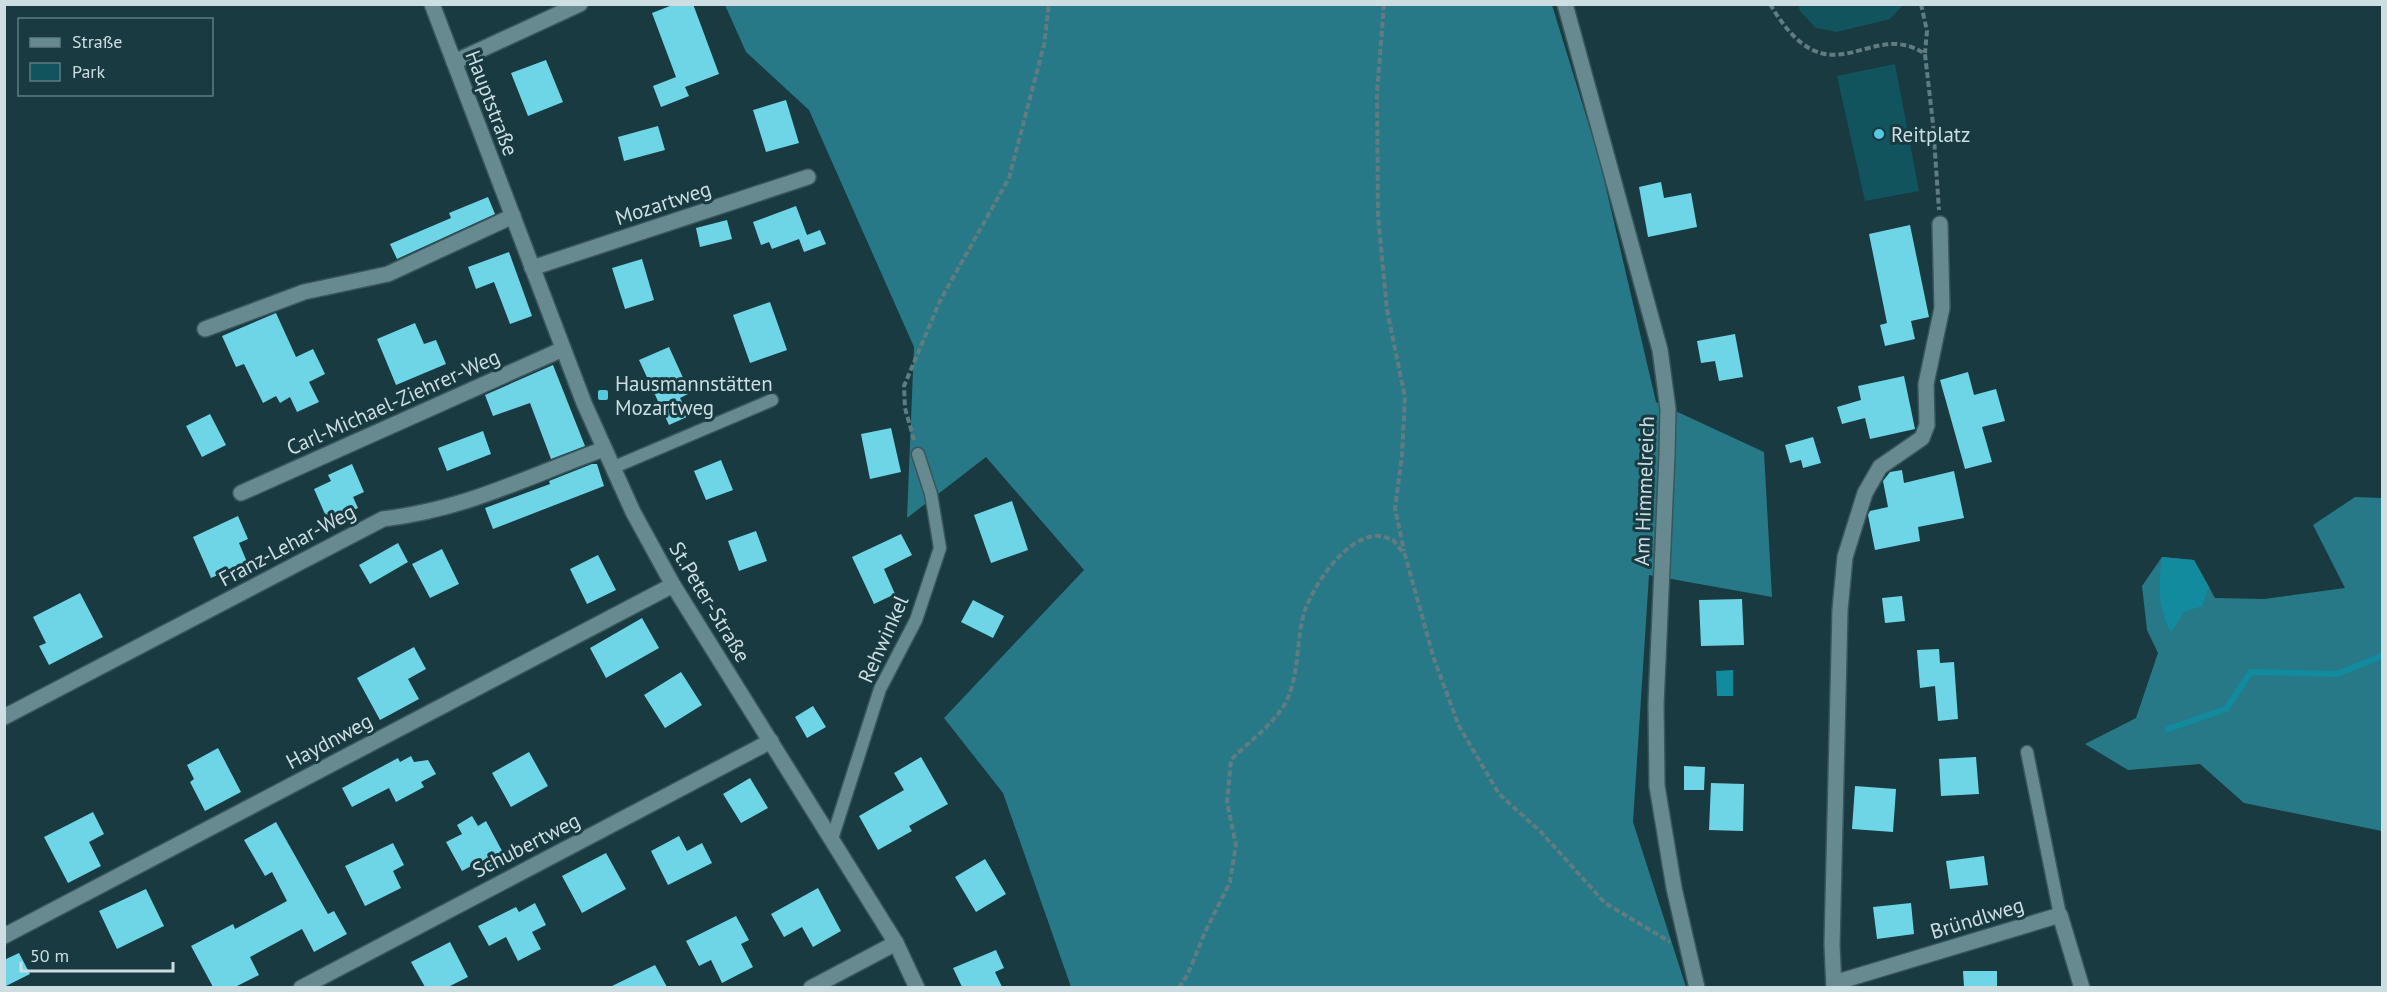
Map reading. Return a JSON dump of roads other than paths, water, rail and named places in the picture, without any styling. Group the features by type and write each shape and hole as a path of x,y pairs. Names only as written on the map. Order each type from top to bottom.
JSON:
{"street":[{"name":"Hauptstraße","path":"432,4 513,216"},
{"path":"454,62 580,4"},
{"name":"Am Himmelreich","path":"1565,4 1648,304 1665,378 1668,432 1655,746 1663,827 1697,987"},
{"name":"Mozartweg","path":"532,268 808,177"},
{"path":"205,329 304,291 388,274 513,216"},
{"name":"St.Peter-Straße","path":"513,216 563,349 612,468 673,585 896,943 917,987"},
{"path":"1834,985 1832,945 1838,667 1845,556 1865,493 1880,467 1922,438 1927,425 1926,384 1942,308 1940,224"},
{"name":"Carl-Michael-Ziehrer-Weg","path":"241,493 563,349"},
{"name":"Franz-Lehar-Weg","path":"4,717 383,519 422,515 453,507 604,449"},
{"name":"Haydnweg","path":"4,936 673,585"},
{"name":"Schubertweg","path":"301,987 771,741"},
{"path":"2060,915 2082,987"},
{"name":"Bründlweg","path":"1834,985 2060,915"},
{"path":"811,987 896,943"}],"lane":[{"path":"612,468 772,400"},
{"name":"Rehwinkel","path":"832,839 880,689 916,620 940,548 931,494 918,454"},
{"path":"2027,752 2060,915"}],"waterway":[{"path":"2168,729 2226,709 2251,672 2337,674 2382,656"}],"place":[{"name":"Reitplatz","path":"1879,134"},
{"name":"Hausmannstätten Mozartweg","path":"603,395"}]}
